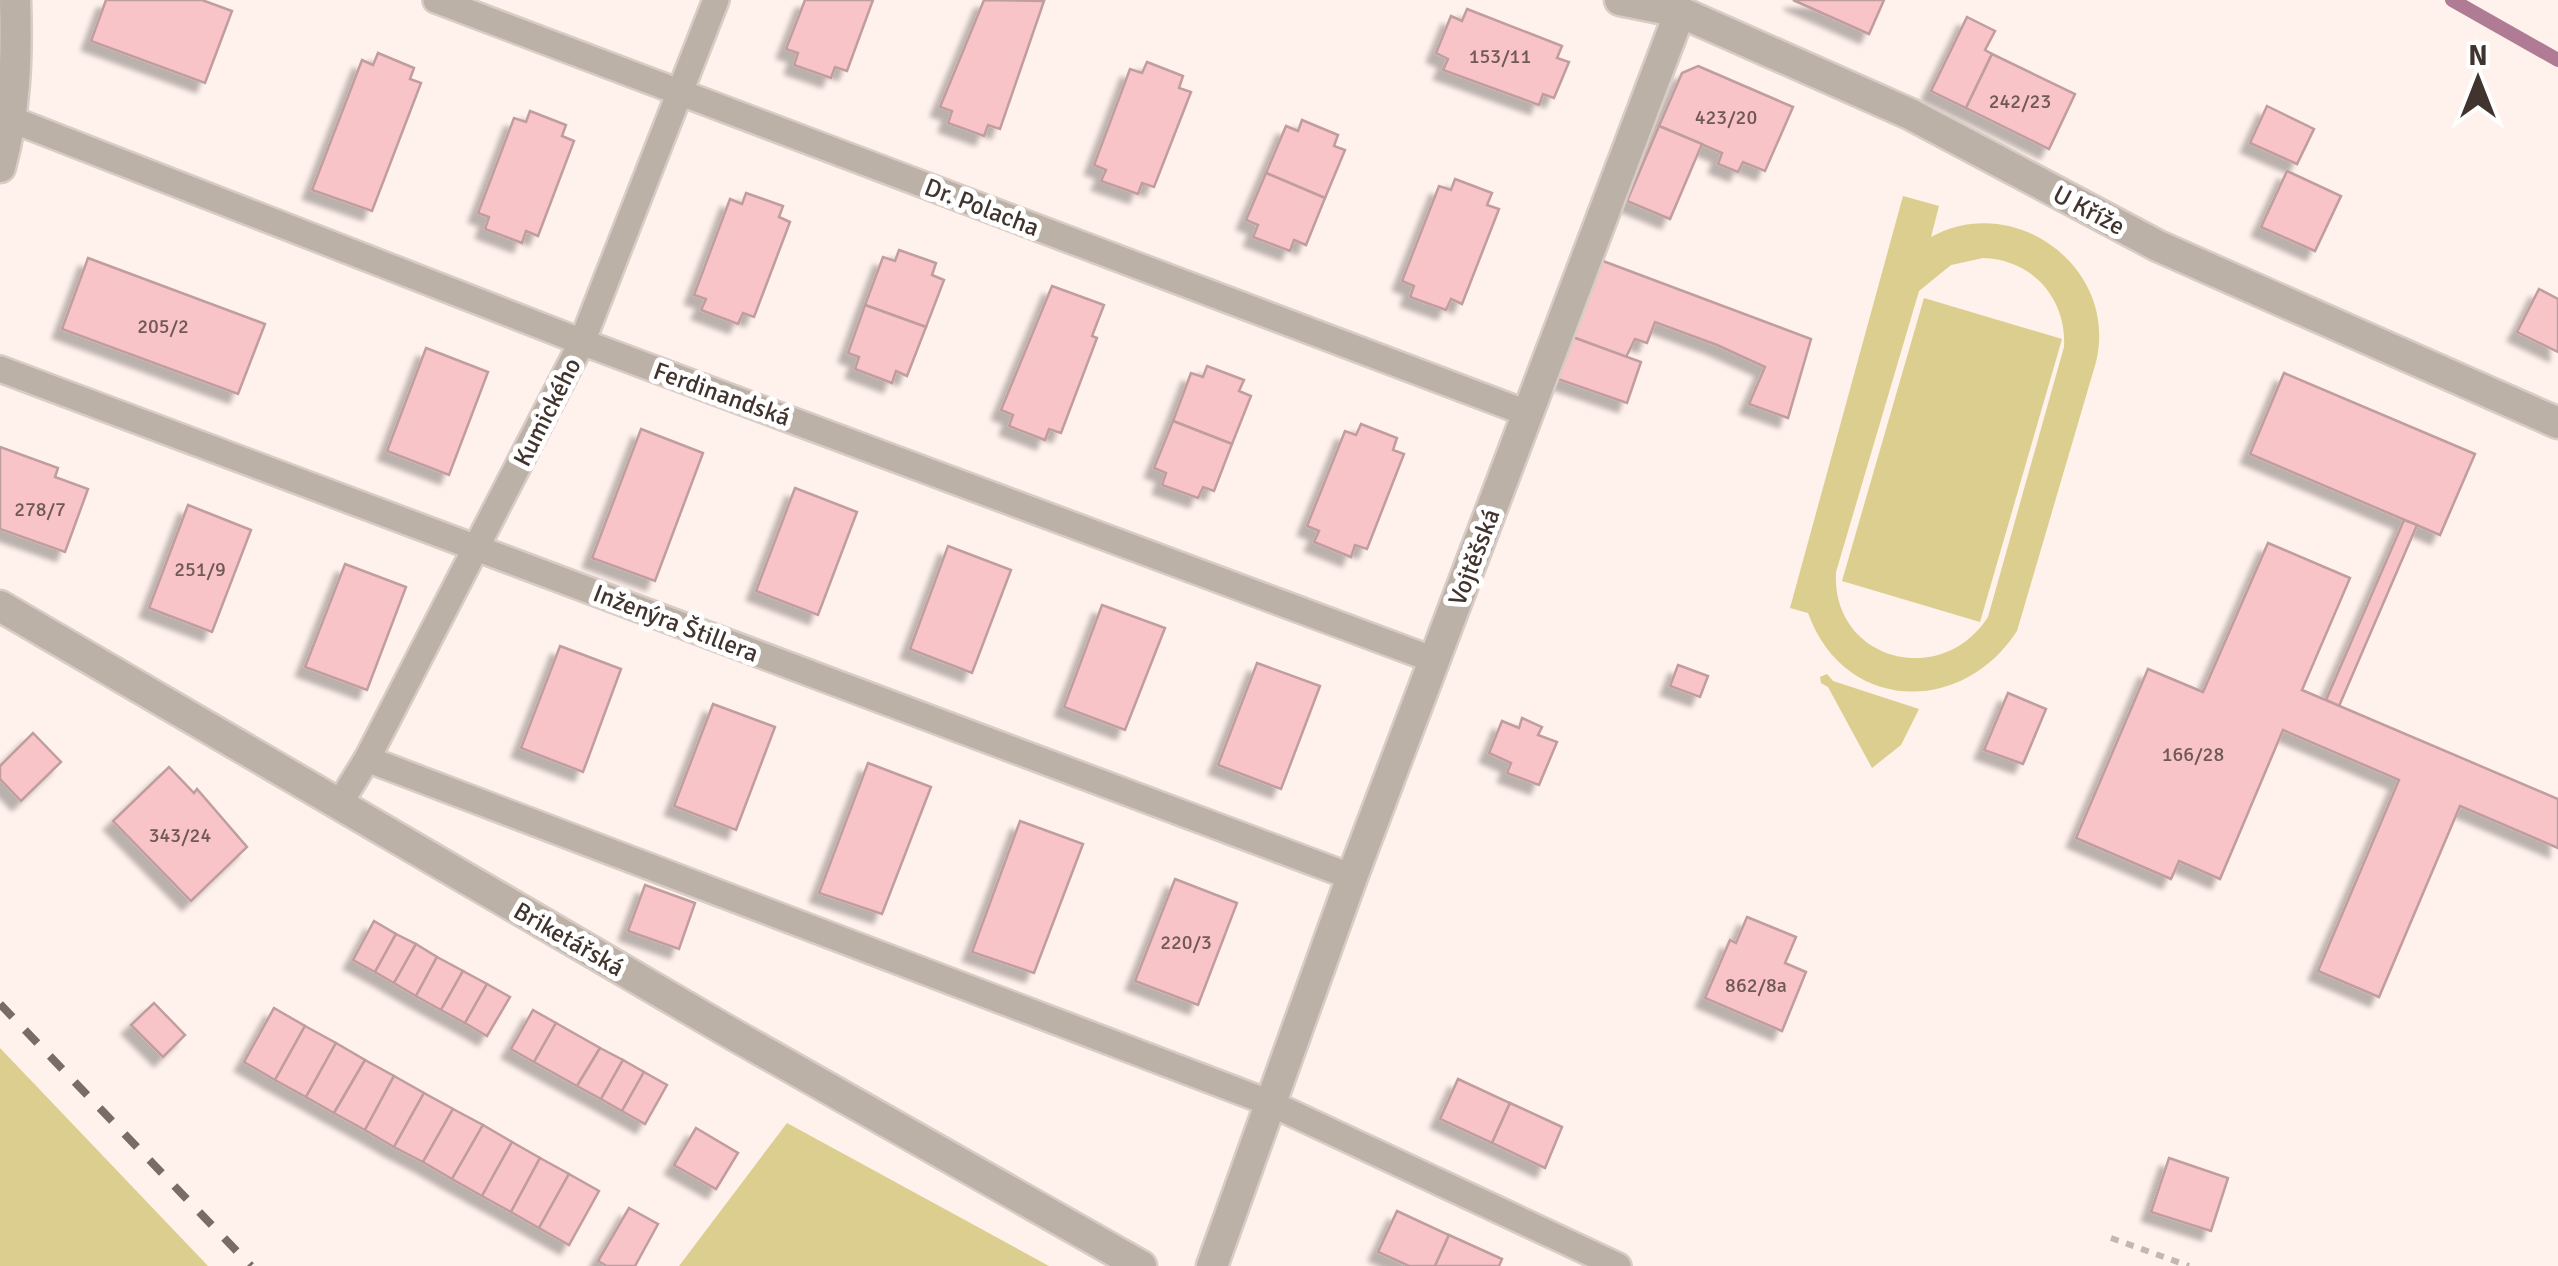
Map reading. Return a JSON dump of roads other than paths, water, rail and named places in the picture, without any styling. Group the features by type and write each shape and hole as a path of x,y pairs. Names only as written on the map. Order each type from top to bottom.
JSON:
{"street":[{"path":"0,167 12,120 17,62 14,0"},
{"name":"U Kříže","path":"1620,0 1680,12 1910,114 2158,246 2558,424"},
{"name":"Vojtěšská","path":"1212,1266 1352,877 1680,12"},
{"name":"Briketářská","path":"0,606 338,806 1142,1266"}],"lane":[{"name":"Dr. Polacha","path":"436,0 1529,414"},
{"name":"Kumického","path":"338,806 368,759 582,342 716,0"},
{"name":"Ferdinandská","path":"12,120 582,342 1434,660"},
{"name":"Inženýra Štillera","path":"0,369 1352,877"},
{"path":"368,759 1270,1103 1618,1266"}],"waterway":[{"path":"2452,0 2558,60"}],"railway":[{"path":"0,1004 251,1266"}]}
